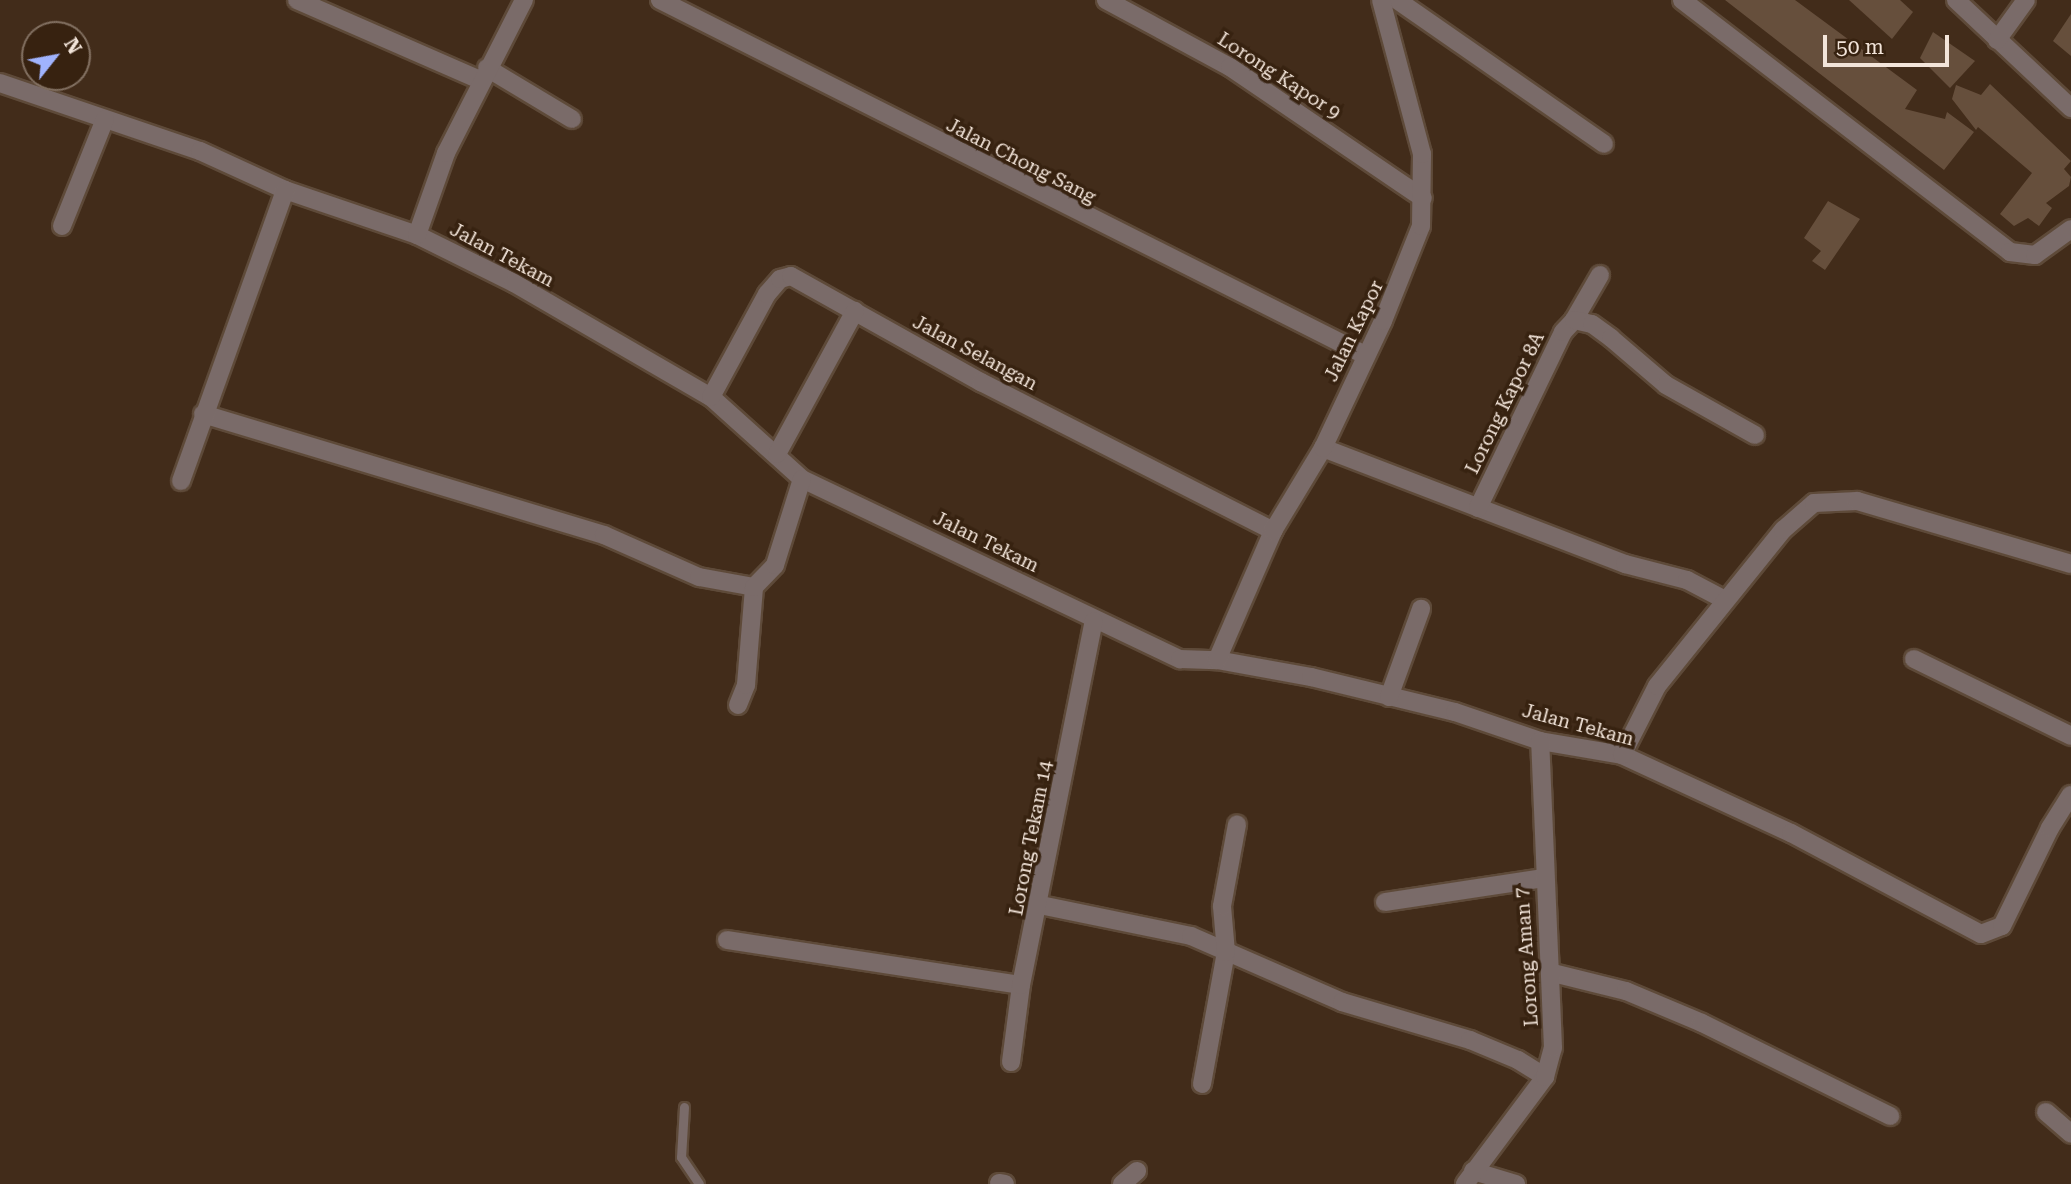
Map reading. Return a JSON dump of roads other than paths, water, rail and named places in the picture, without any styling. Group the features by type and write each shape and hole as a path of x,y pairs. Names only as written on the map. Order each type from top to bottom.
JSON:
{"street":[{"path":"297,0 483,74 572,119"},
{"path":"417,235 446,153 483,74 524,0"},
{"name":"Jalan Chong Sang","path":"660,0 1366,355"},
{"name":"Lorong Kapor 9","path":"1107,0 1230,67 1423,198"},
{"name":"Jalan Kapor","path":"1217,660 1273,531 1323,448 1407,269 1421,226 1422,154 1381,0"},
{"path":"1397,0 1604,144"},
{"path":"1682,0 2010,252 2035,255 2071,229"},
{"path":"1956,0 2071,108"},
{"path":"1997,40 2026,0"},
{"name":"Jalan Tekam","path":"0,83 200,151 285,190 417,235 514,283 711,397 802,479 961,551 1094,621 1180,659 1217,660 1389,697 1466,716 1540,741 1622,755 1791,833 1981,934 1995,932 2071,795"},
{"path":"62,226 105,119"},
{"path":"181,481 285,190"},
{"name":"Lorong Kapor 8A","path":"1478,508 1563,332 1574,320 1600,275"},
{"name":"Jalan Selangan","path":"711,397 767,294 785,276 802,280 981,382 1273,531"},
{"path":"777,454 855,311"},
{"path":"1574,320 1592,324 1666,386 1755,435"},
{"path":"203,414 604,535 699,577 754,587"},
{"path":"1323,448 1625,564 1687,580 1725,600"},
{"path":"738,705 746,685 754,587 775,565 802,479"},
{"path":"1622,755 1657,686 1725,600 1783,530 1824,500 1857,501 2071,564"},
{"path":"1389,697 1421,609"},
{"name":"Lorong Tekam 14","path":"1011,1062 1021,985 1040,905 1094,621"},
{"path":"1914,659 2071,736"},
{"name":"Lorong Aman 7","path":"1469,1177 1545,1077 1553,1048 1553,973 1543,878 1540,741"},
{"path":"1202,1084 1226,951 1222,906 1237,824"},
{"path":"1385,902 1543,878"},
{"path":"1040,905 1191,936 1342,1002 1470,1040 1518,1060 1545,1077"},
{"path":"727,940 1021,985"},
{"path":"1553,973 1626,991 1702,1023 1889,1116"},
{"path":"2046,1112 2071,1134"},
{"path":"1122,1184 1137,1171"},
{"path":"1469,1177 1516,1184"}],"lane":[{"path":"684,1107 681,1157 699,1184"}]}
